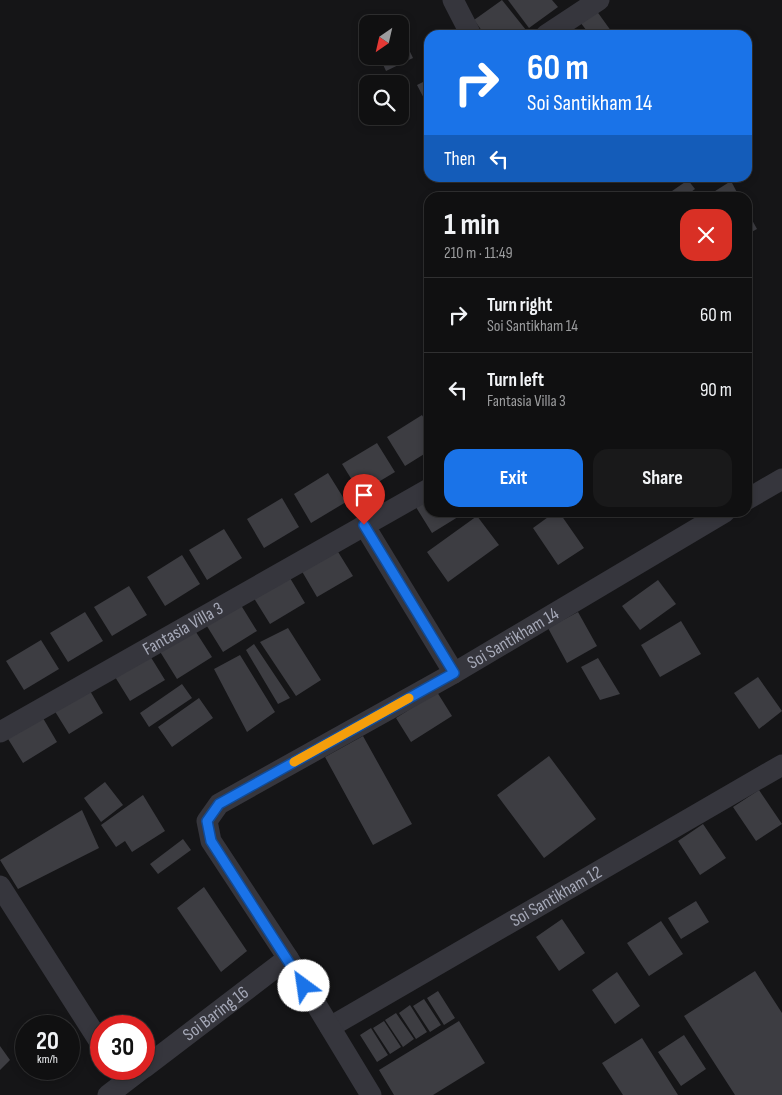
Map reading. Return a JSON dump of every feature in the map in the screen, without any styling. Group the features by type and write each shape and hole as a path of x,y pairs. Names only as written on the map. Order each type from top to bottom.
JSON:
{"street":[{"path":"453,0 468,30"},
{"path":"553,30 598,0"},
{"path":"752,496 782,479"},
{"name":"Fantasia Villa 3","path":"0,732 424,492"},
{"name":"Soi Santikham 14","path":"288,958 211,841 207,821 219,804 454,673 717,517"},
{"path":"364,525 454,673"},
{"name":"Soi Santikham 12","path":"330,1027 782,764"},
{"path":"0,886 90,1027"},
{"path":"288,958 371,1095"},
{"name":"Soi Baring 16","path":"155,1059 288,958"},
{"name":"Soi Baring 16","path":"108,1095 118,1080"}],"building":[{"path":"502,0 526,30 481,30 474,20"},
{"path":"508,0 552,0 558,7 529,28"},
{"path":"596,10 610,30 586,30 580,22"},
{"path":"409,50 413,58 409,60"},
{"path":"383,65 398,65 386,71"},
{"path":"424,82 424,98 417,85"},
{"path":"685,182 690,182 695,189 691,192 672,191"},
{"path":"732,182 737,192 714,192"},
{"path":"752,220 757,229 752,232"},
{"path":"422,415 424,418 424,454 405,466 387,437"},
{"path":"377,443 395,472 360,493 342,464"},
{"path":"328,473 346,502 311,523 294,494"},
{"path":"282,498 299,527 264,548 247,519"},
{"path":"424,498 424,517 458,517 432,533 414,504"},
{"path":"476,517 478,517 499,545 448,582 427,552"},
{"path":"548,517 562,517 584,548 558,565 533,528"},
{"path":"224,529 242,558 207,580 189,550"},
{"path":"335,547 353,576 317,597 300,568"},
{"path":"182,555 200,584 165,606 147,577"},
{"path":"287,573 305,603 270,624 252,595"},
{"path":"658,580 676,604 640,630 622,606"},
{"path":"129,586 147,615 112,636 94,607"},
{"path":"239,602 257,631 223,652 205,623"},
{"path":"85,612 103,641 68,662 50,633"},
{"path":"578,612 597,646 567,663 548,628"},
{"path":"681,621 701,654 660,677 641,645"},
{"path":"288,628 321,680 296,696 260,642"},
{"path":"194,629 212,657 177,679 159,650"},
{"path":"41,640 59,669 24,690 6,661"},
{"path":"254,644 290,698 278,704 246,650"},
{"path":"147,651 165,680 130,701 112,672"},
{"path":"240,655 275,712 247,732 214,669"},
{"path":"598,658 620,694 600,700 581,667"},
{"path":"758,677 782,711 759,729 734,693"},
{"path":"86,684 103,713 69,734 51,705"},
{"path":"182,684 192,698 149,727 140,713"},
{"path":"437,692 452,716 411,742 396,718"},
{"path":"199,698 213,718 172,747 158,727"},
{"path":"40,713 57,742 23,763 5,734"},
{"path":"363,736 412,824 373,845 325,757"},
{"path":"549,756 596,819 544,858 497,795"},
{"path":"105,782 123,805 101,822 84,798"},
{"path":"759,790 782,824 756,841 733,807"},
{"path":"143,795 165,831 132,852 125,841 116,847 101,825"},
{"path":"82,810 99,848 18,889 0,860"},
{"path":"703,824 726,858 700,875 678,841"},
{"path":"183,839 191,850 158,874 150,864"},
{"path":"204,887 247,951 221,972 177,908"},
{"path":"696,901 709,922 681,939 668,918"},
{"path":"562,919 585,953 559,971 536,937"},
{"path":"661,921 683,954 649,976 627,943"},
{"path":"755,971 782,1013 782,1095 735,1095 684,1016"},
{"path":"617,972 640,1006 615,1024 592,990"},
{"path":"438,991 455,1018 444,1025 427,998"},
{"path":"424,999 441,1025 430,1032 413,1006"},
{"path":"410,1005 427,1032 416,1039 399,1013"},
{"path":"396,1013 414,1039 403,1047 385,1020"},
{"path":"384,1021 401,1047 390,1054 373,1028"},
{"path":"459,1021 485,1063 433,1095 394,1095 379,1070"},
{"path":"371,1028 388,1055 377,1062 360,1035"},
{"path":"684,1035 706,1069 681,1086 658,1052"},
{"path":"642,1038 678,1095 623,1095 602,1063"},
{"path":"0,1046 10,1060 0,1070"}],"slow traffic":[{"path":"294,762 409,698"}],"route":[{"path":"304,986 288,958 211,841 207,821 219,804 454,673 422,624 364,525"}]}
